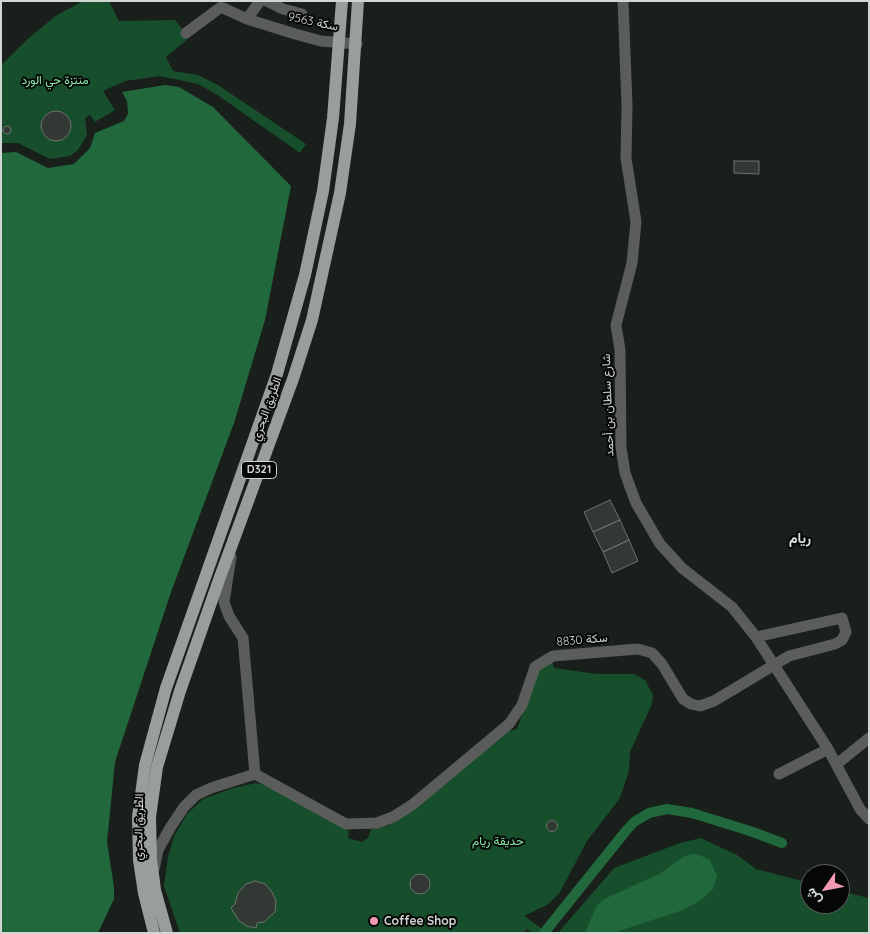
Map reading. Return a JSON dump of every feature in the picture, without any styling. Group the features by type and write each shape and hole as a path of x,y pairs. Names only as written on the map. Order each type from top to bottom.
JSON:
{"main road":[{"name":"الطريق البحري","path":"154,933 141,877 138,839 140,799 145,765 166,688 277,374 296,313 323,191 333,118 342,1"},
{"name":"الطريق البحري","path":"167,933 153,876 150,817 157,767 180,691 293,379 322,281 340,193 350,124 357,44 358,1"}],"street":[{"path":"247,19 260,1"},
{"path":"267,1 302,14"},
{"name":"شارع سلطان بن أحمد","path":"623,1 627,106 626,158 636,222 632,263 616,325 620,350 620,439 625,473 636,503 660,544 682,568 732,607 756,637 828,749 860,809 869,819"},
{"name":"سكة 9563","path":"186,33 219,4 247,19 321,41 357,44"},
{"path":"153,876 158,850 184,807 196,795 211,788 255,774 243,638 229,616 224,602 234,540"},
{"name":"سكة 8830","path":"255,774 346,824 377,823 393,817 412,805 509,724 522,704 535,667 553,656 638,649 652,653 662,664 683,699 691,704 700,706 714,702 789,656 835,644 842,640 846,632 842,618 756,637"},
{"path":"837,764 869,738"},
{"path":"779,774 828,749"}],"green space":[{"name":"منتزة حي الورد","path":"83,1 109,1 119,21 175,20 189,38 166,57 173,71 198,75 218,85 306,144 300,153 216,94 198,84 160,76 125,81 103,91 115,110 95,122 90,115 85,118 87,135 78,150 70,156 50,159 18,143 1,143 1,65 30,37 57,15"},
{"name":"حديقة ريام","path":"552,662 554,668 597,674 634,674 645,680 653,695 652,704 630,752 629,771 620,798 587,841 559,894 547,905 524,916 548,933 533,933 527,929 523,933 180,933 164,886 168,857 174,836 187,814 203,799 233,788 256,783 266,785 349,831 348,838 362,842 368,838 371,829 387,826 403,817 508,731 517,729 538,670"},
{"path":"701,838 737,855 756,869 800,880 800,914 850,914 850,893 869,898 869,929 866,933 558,933 614,868 680,843"}],"shaded area":[{"path":"165,85 179,87 213,107 291,186 265,320 234,423 171,592 115,762 107,842 114,899 98,933 1,933 1,153 16,152 48,168 74,164 90,148 95,133 124,121 128,114 127,101 122,92"},
{"path":"697,854 710,860 717,876 713,889 700,901 680,911 613,933 585,933 597,905 604,899 661,873 683,857"}],"building":[{"path":"56,111 66,116 71,126 66,136 56,141 46,136 41,126 46,116"},
{"path":"7,126 11,130 7,134 3,130"},
{"path":"734,161 759,161 759,174 734,173"},
{"path":"610,500 620,520 593,532 584,512"},
{"path":"620,520 629,540 603,552 593,532"},
{"path":"629,540 638,561 612,573 603,552"},
{"path":"550,821 554,821 557,826 556,830 550,831 547,828 547,824"},
{"path":"416,874 424,874 430,880 430,888 424,894 416,894 410,888 410,880"},
{"path":"255,881 265,884 272,892 276,901 275,912 264,922 257,923 256,928 247,926 239,921 231,908 235,904 238,893 246,884"}],"waterway":[{"path":"544,933 625,832 634,822 649,813 667,809 692,813 782,843"}],"place":[{"name":"Coffee Shop","path":"374,921"}],"district":[{"name":"ريام","path":"800,539"}]}
